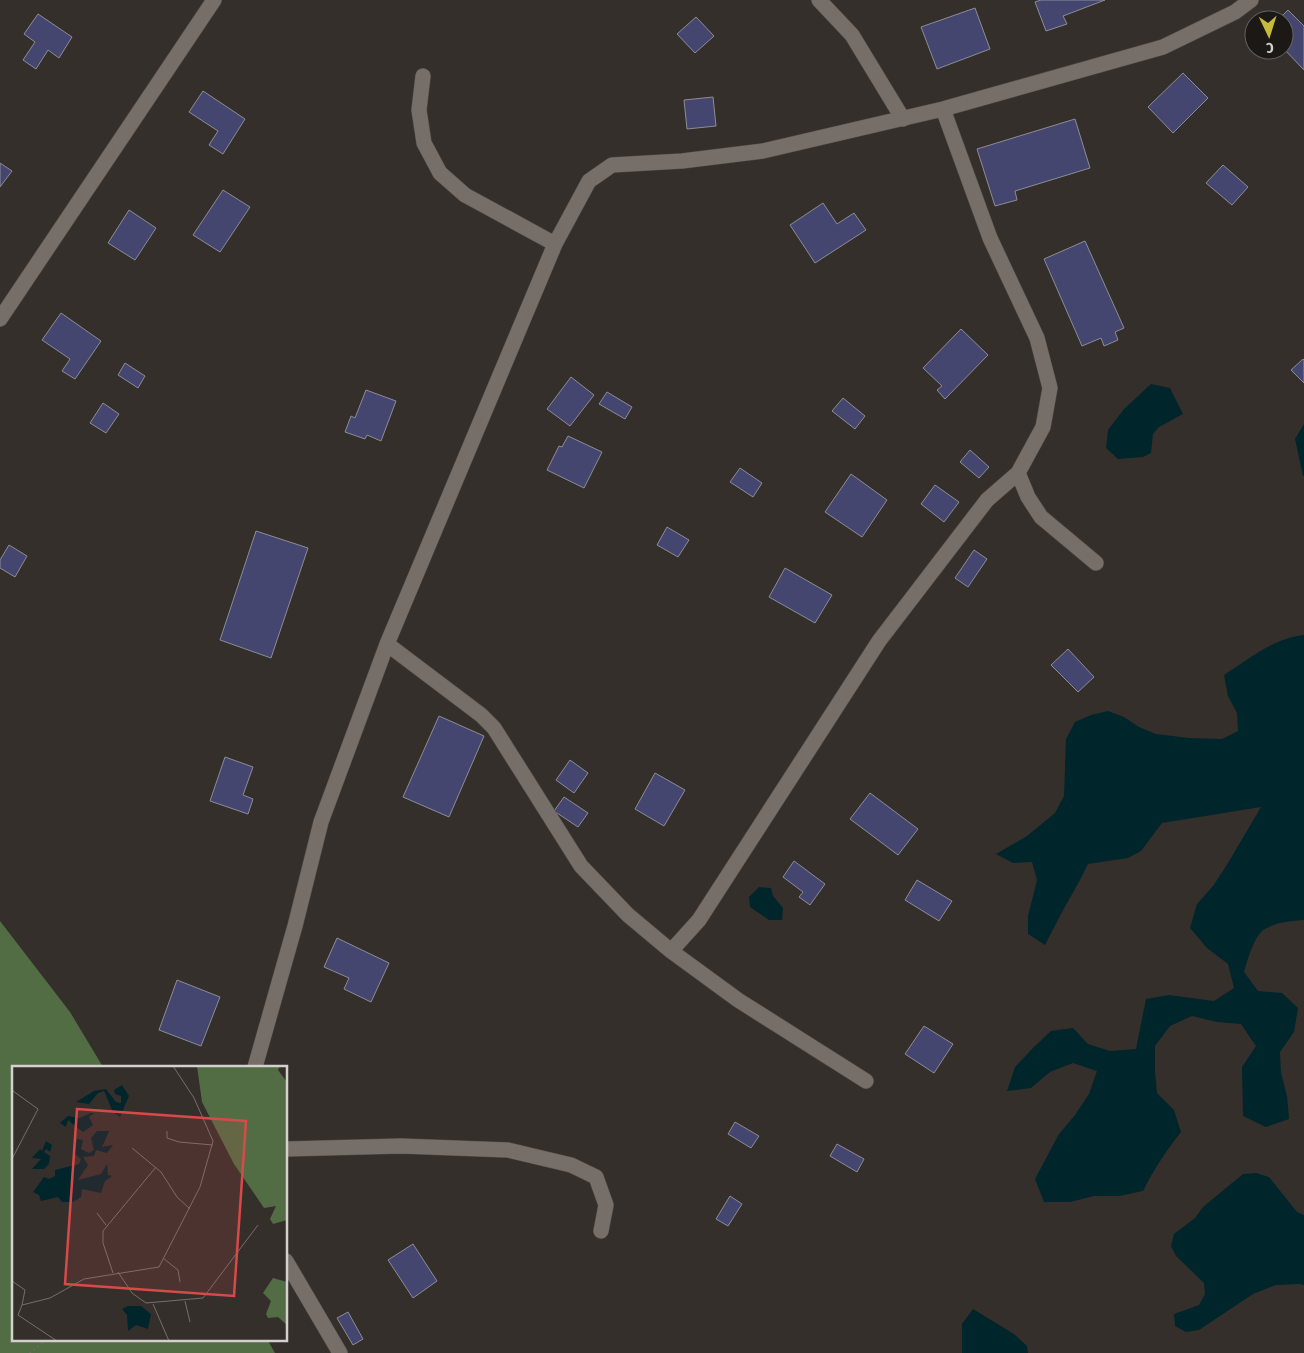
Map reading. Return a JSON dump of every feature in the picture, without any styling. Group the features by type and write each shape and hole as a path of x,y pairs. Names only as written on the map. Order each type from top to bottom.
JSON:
{"street":[{"path":"0,319 214,0"},
{"path":"820,0 852,35 904,119"},
{"path":"255,1066 295,926 321,822 387,644 555,244 589,182 612,165 682,161 763,151 944,110 1163,47 1235,12 1251,0"},
{"path":"423,76 419,110 424,142 440,173 465,195 555,244"},
{"path":"670,951 699,920 879,641 987,500 1018,473 1043,427 1050,388 1037,338 990,238 944,110"},
{"path":"1018,473 1028,497 1041,517 1096,563"},
{"path":"387,644 481,715 494,728 581,866 628,915 670,951 738,1000 866,1081"},
{"path":"288,1149 401,1146 508,1150 571,1165 596,1177 606,1205 601,1231"},
{"path":"288,1264 340,1353"}],"path":[{"path":"30,1353 45,1340"}],"green space":[{"path":"0,921 70,1012 102,1066 12,1066 12,1340 268,1340 275,1353 0,1353"}],"water":[{"path":"1151,384 1170,388 1183,414 1159,427 1153,434 1151,453 1143,457 1118,459 1106,448 1108,430 1124,409"},
{"path":"1304,424 1304,476 1303,476 1295,439"},
{"path":"1304,635 1304,920 1279,923 1261,932 1252,949 1244,972 1258,991 1282,993 1298,1008 1294,1032 1280,1052 1281,1073 1287,1096 1289,1119 1266,1127 1243,1116 1242,1067 1256,1046 1241,1024 1217,1022 1192,1016 1170,1026 1155,1046 1157,1093 1174,1110 1181,1132 1160,1160 1143,1191 1119,1196 1094,1196 1070,1202 1044,1202 1035,1179 1059,1134 1089,1094 1097,1071 1073,1063 1050,1072 1031,1088 1007,1091 1015,1067 1051,1031 1073,1028 1088,1044 1110,1051 1136,1049 1146,999 1169,995 1214,1001 1234,988 1228,964 1207,948 1190,928 1197,904 1213,886 1261,807 1162,823 1141,851 1128,858 1088,864 1045,945 1028,934 1028,916 1037,880 1032,862 1013,863 996,854 1027,836 1055,813 1064,796 1066,739 1075,722 1091,715 1108,711 1124,717 1139,727 1156,734 1222,739 1238,731 1237,713 1228,696 1224,675 1252,656 1282,640"},
{"path":"759,887 771,888 773,896 783,908 782,920 769,920 750,907 749,897"},
{"path":"1256,1173 1269,1177 1297,1212 1304,1215 1304,1285 1276,1285 1253,1294 1199,1330 1186,1332 1175,1326 1174,1314 1199,1305 1205,1294 1204,1283 1176,1256 1171,1246 1174,1234 1195,1218 1203,1207 1243,1174"},
{"path":"973,1309 1014,1334 1027,1346 1028,1353 962,1353 962,1324"}],"building":[{"path":"1041,0 1105,0 1063,16 1067,24 1046,31 1035,2"},
{"path":"975,8 990,49 937,69 921,27"},
{"path":"38,14 72,37 59,58 48,50 36,69 23,60 35,42 24,34"},
{"path":"1294,16 1304,26 1304,70 1294,60"},
{"path":"696,17 714,36 695,53 677,34"},
{"path":"1183,73 1208,98 1173,133 1148,107"},
{"path":"203,91 245,119 223,154 209,145 218,131 189,112"},
{"path":"713,97 716,126 687,129 684,100"},
{"path":"1075,119 1090,168 1015,191 1017,200 995,206 977,149"},
{"path":"0,163 12,171 0,187"},
{"path":"1223,165 1248,187 1232,205 1206,183"},
{"path":"223,190 250,207 220,252 193,235"},
{"path":"823,203 837,224 854,213 866,230 815,263 790,225"},
{"path":"129,210 156,228 135,260 108,243"},
{"path":"1085,241 1124,328 1115,332 1118,340 1104,346 1101,338 1082,346 1044,259"},
{"path":"61,313 101,341 75,379 62,371 70,359 42,340"},
{"path":"961,329 988,355 945,399 937,390 942,386 923,368"},
{"path":"1304,360 1304,383 1291,370"},
{"path":"125,363 145,376 138,388 118,375"},
{"path":"571,377 594,395 570,426 547,409"},
{"path":"366,390 396,401 381,441 367,435 365,439 345,432 351,416 355,418"},
{"path":"607,392 632,407 625,419 599,404"},
{"path":"843,398 865,416 855,429 832,411"},
{"path":"103,403 119,414 106,433 90,423"},
{"path":"568,436 602,452 584,488 547,470 559,446 562,447"},
{"path":"970,450 989,467 979,478 960,462"},
{"path":"740,468 762,483 753,497 730,482"},
{"path":"851,474 887,500 862,537 825,512"},
{"path":"935,485 959,502 944,522 921,504"},
{"path":"667,527 689,540 678,557 657,545"},
{"path":"256,531 308,548 271,658 220,640"},
{"path":"9,545 27,556 15,577 0,568 0,560"},
{"path":"974,550 987,559 968,587 955,578"},
{"path":"785,568 832,595 815,623 769,597"},
{"path":"1068,649 1094,677 1078,692 1051,665"},
{"path":"439,716 484,736 449,817 403,797"},
{"path":"225,757 253,767 243,795 253,799 248,814 210,801"},
{"path":"570,760 588,773 574,793 556,780"},
{"path":"655,773 685,790 664,826 635,809"},
{"path":"870,793 918,829 898,855 850,819"},
{"path":"564,797 588,813 578,827 554,811"},
{"path":"794,861 825,884 810,905 799,897 803,892 783,877"},
{"path":"917,880 952,901 939,921 905,900"},
{"path":"337,938 389,963 371,1002 344,989 349,978 324,967"},
{"path":"177,980 220,997 201,1046 159,1030"},
{"path":"924,1026 953,1044 934,1073 905,1054"},
{"path":"735,1122 759,1136 751,1148 728,1134"},
{"path":"837,1144 864,1159 857,1172 830,1156"},
{"path":"730,1196 742,1204 728,1226 716,1219"},
{"path":"413,1244 437,1281 413,1298 388,1260"},
{"path":"348,1312 363,1339 353,1345 337,1318"}]}
